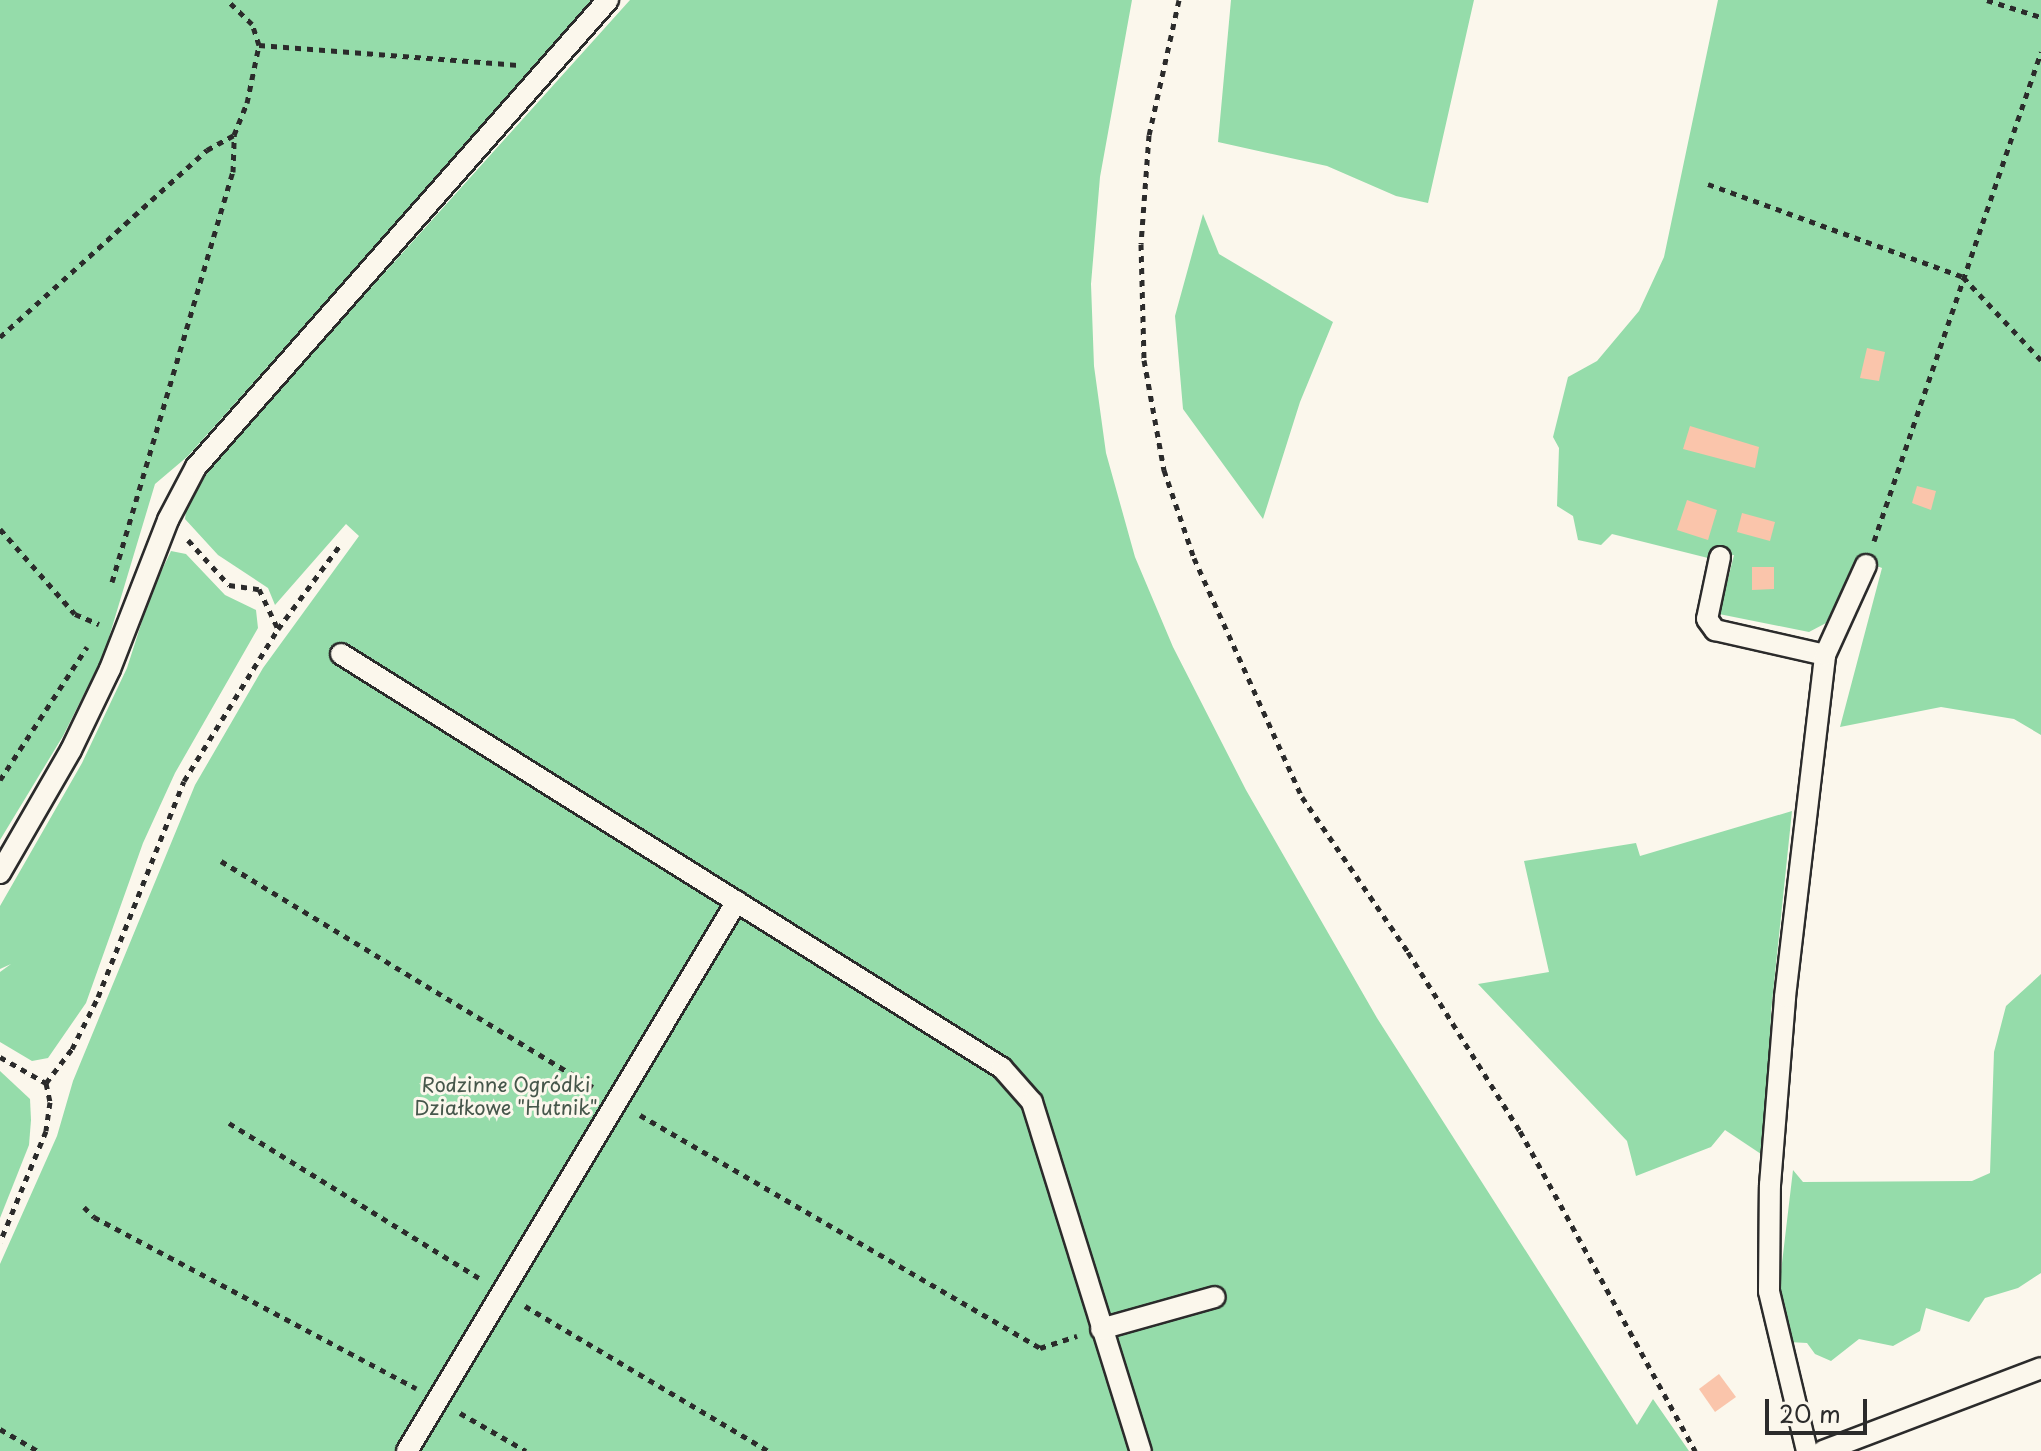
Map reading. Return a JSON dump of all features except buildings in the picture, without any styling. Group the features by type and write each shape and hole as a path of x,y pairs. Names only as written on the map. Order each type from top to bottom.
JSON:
{"lane":[{"path":"0,873 103,683 168,520 196,467 608,0"},
{"path":"1720,557 1707,619 1715,630 1825,655"},
{"path":"1807,1451 1777,1337 1768,1255 1785,997 1825,655 1866,565"},
{"path":"341,654 962,1039 1002,1068 1032,1102 1141,1451"},
{"path":"407,1451 737,901"},
{"path":"1101,1329 1215,1297"},
{"path":"1823,1451 2041,1368"}],"path":[{"path":"108,594 233,172 234,135 247,103 259,45 252,24 227,0"},
{"path":"1179,0 1149,135 1141,244 1143,331 1164,470 1194,558 1302,797 1408,952 1520,1131 1695,1451"},
{"path":"1987,0 2041,17"},
{"path":"259,45 526,64"},
{"path":"1866,565 2041,52"},
{"path":"0,337 207,150 234,135"},
{"path":"1708,184 1963,277 2041,360"},
{"path":"168,520 229,585 259,589 278,629"},
{"path":"0,529 75,614 99,624"},
{"path":"0,1242 46,1131 46,1083 72,1049 98,997 184,781 278,629 341,544"},
{"path":"0,780 99,624 104,609"},
{"path":"221,861 616,1101 1040,1348 1101,1329"},
{"path":"0,1057 46,1083"},
{"path":"229,1123 502,1292 768,1451"},
{"path":"84,1207 94,1217 437,1400 526,1451"},
{"path":"0,1429 38,1451"}],"green space":[{"path":"0,0 594,0 188,456 155,484 104,654 63,736 0,840"},
{"name":"Rodzinne Ogródki Działkowe \"Hutnik\"","path":"630,0 1132,0 1100,177 1091,284 1094,366 1106,453 1135,557 1173,647 1246,790 1377,1018 1637,1425 1653,1399 1689,1451 0,1451 0,1264 57,1136 73,1081 195,785 263,668 359,536 346,524 275,605 268,588 218,555 185,519 187,503 217,459"},
{"path":"1231,0 1474,0 1428,203 1396,196 1327,166 1218,142"},
{"path":"1718,0 2041,0 2041,735 2014,719 1941,707 1840,727 1882,568 1857,558 1826,623 1809,632 1719,614 1734,555 1708,558 1612,534 1601,545 1578,540 1573,516 1557,506 1559,448 1553,437 1568,377 1597,361 1639,311 1664,257"},
{"path":"1203,214 1219,254 1333,322 1300,402 1263,519 1183,409 1175,316"},
{"path":"171,551 186,554 225,595 256,610 258,628 175,773 143,843 86,1003 48,1058 32,1061 0,1042 0,972 11,964 0,969 0,906 82,763 127,668 151,593"},
{"path":"1792,811 1771,1012 1767,1158 1725,1130 1711,1147 1636,1176 1627,1141 1478,984 1549,972 1524,861 1636,843 1640,856"},
{"path":"2041,974 2041,1273 2018,1288 1985,1298 1969,1322 1926,1308 1920,1331 1893,1346 1859,1339 1831,1361 1815,1354 1807,1343 1789,1342 1778,1297 1793,1170 1803,1182 1972,1181 1990,1173 1994,1052 2006,1006"},
{"path":"0,1071 30,1099 31,1120 29,1145 0,1218"}]}
